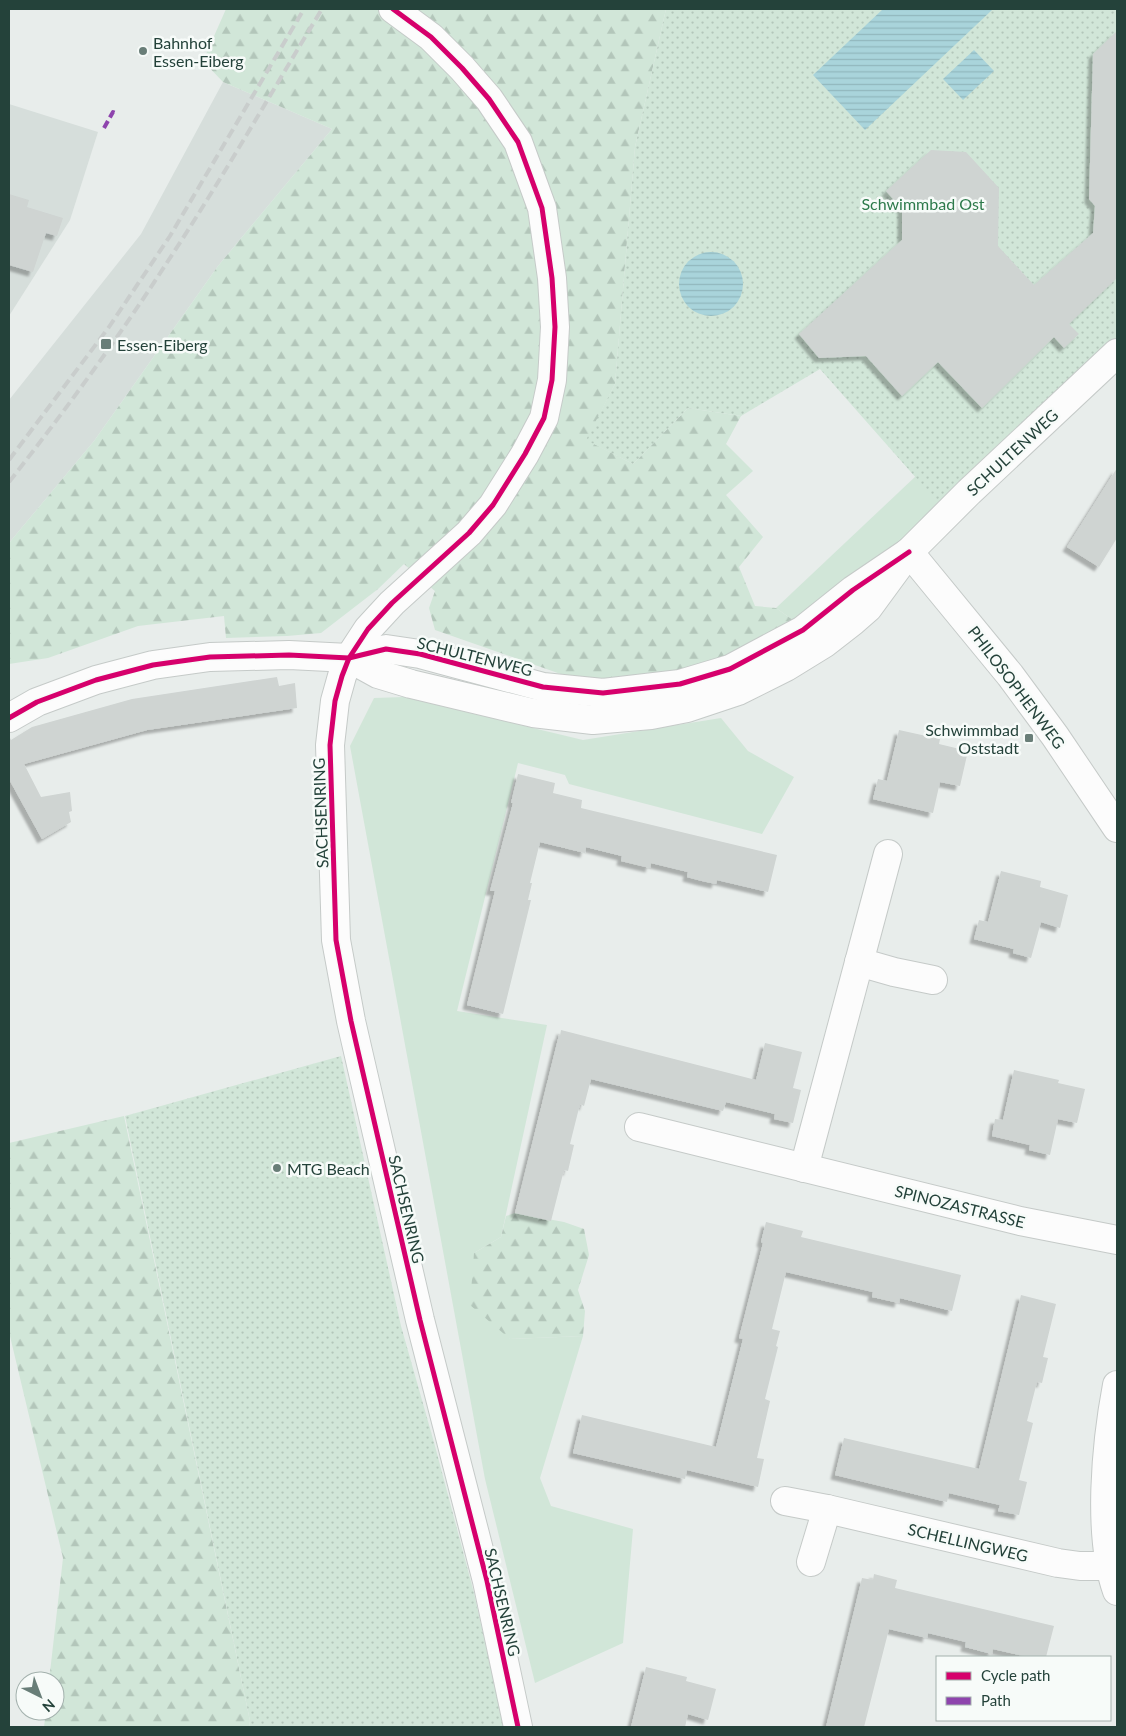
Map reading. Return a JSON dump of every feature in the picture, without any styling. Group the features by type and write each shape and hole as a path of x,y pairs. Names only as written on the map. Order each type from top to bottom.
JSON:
{"street":[{"name":"SACHSENRING","path":"393,9 431,37 462,68 489,99 518,142 542,208 551,270 555,327 552,380 544,418 525,454 493,505 469,533 392,603 368,629 350,658 342,676 335,701 330,745 336,940 353,1032 420,1320 487,1581 518,1727"},
{"name":"SCHULTENWEG","path":"9,718 37,702 96,680 153,665 210,657 289,655 350,658 386,649 420,654 543,687 603,693 680,684 730,669 803,630 853,590 909,552 969,492 1117,353"},
{"name":"PHILOSOPHENWEG","path":"909,552 1010,675 1055,736 1117,828"},
{"path":"804,1168 888,854"},
{"path":"858,962 933,980"},
{"name":"SPINOZASTRASSE","path":"639,1127 1020,1221 1117,1240"},
{"path":"1114,1578 1107,1532 1106,1475 1112,1412 1117,1384"},
{"name":"SCHELLINGWEG","path":"785,1501 827,1509 1058,1563 1080,1566 1114,1578"},
{"path":"811,1562 827,1509"}],"shaded area":[{"path":"223,82 332,129 218,266 94,441 9,543 9,400 141,234"},
{"path":"9,104 98,132 70,220 9,316"}],"green space":[{"path":"226,9 666,9 635,147 615,384 587,440 633,464 688,408 741,416 726,444 753,471 726,495 763,537 739,567 755,606 776,608 804,628 775,645 612,692 435,630 429,608 435,591 404,564 378,589 321,633 226,638 224,616 138,626 48,658 9,664 9,543 94,441 218,266 332,129 223,82 203,61"},
{"name":"Schwimmbad Ost","path":"666,9 1117,9 1117,352 947,513 820,369 741,416 688,408 633,464 586,440 615,384 635,147"},
{"path":"916,476 947,513 804,628 776,608"},
{"path":"404,697 583,740 721,718 748,751 794,777 762,834 569,784 565,775 518,763 457,1011 547,1025 501,1237 474,1253 510,1339 583,1336 540,1478 551,1506 633,1529 623,1643 535,1683 485,1479 350,746 374,698"},
{"path":"341,1056 401,1326 474,1593 504,1727 249,1727 250,1721 125,1116"},
{"path":"124,1116 250,1721 249,1727 44,1727 45,1721 65,1721 65,1671 50,1671 63,1558 9,1332 9,1143"},
{"path":"515,1213 564,1222 584,1229 589,1255 578,1290 585,1311 583,1336 510,1339 470,1305 474,1253 501,1237 506,1216"}],"water":[{"path":"883,9 992,10 865,130 813,75"},
{"path":"974,50 994,71 963,100 943,79"},
{"path":"711,252 729,258 737,266 743,284 737,302 729,310 711,316 693,310 685,302 679,284 685,266 693,258"}],"building":[{"path":"1117,31 1117,278 1069,324 1079,334 1064,348 1054,337 982,408 938,362 902,396 866,356 819,358 799,334 902,240 902,209 886,191 931,150 966,152 999,188 998,246 1034,285 1093,233 1095,206 1089,199 1093,54"},
{"path":"9,194 29,200 27,207 63,218 57,236 46,233 33,272 9,265"},
{"path":"1117,468 1117,538 1099,567 1067,547"},
{"path":"277,677 279,686 295,683 297,708 147,730 24,764 41,797 70,792 72,811 69,812 71,822 42,839 9,779 9,736 11,740 32,727 132,699"},
{"path":"899,730 940,739 939,744 968,751 960,786 940,782 933,813 873,799 878,779 887,781"},
{"path":"518,774 555,783 553,793 582,800 581,808 777,855 768,892 717,880 716,884 702,881 687,877 688,872 651,863 650,868 621,861 622,856 586,847 585,853 540,842 530,883 532,883 528,900 531,900 503,1014 467,1005 495,891 490,891 513,803 511,803"},
{"path":"1001,871 1041,881 1040,887 1068,895 1060,928 1041,922 1031,958 1013,953 1014,949 974,939 979,920 988,922"},
{"path":"561,1030 756,1080 765,1043 802,1052 793,1088 801,1090 793,1123 774,1119 775,1114 726,1102 723,1111 591,1079 584,1106 580,1104 570,1144 574,1145 568,1171 564,1170 551,1221 515,1213"},
{"path":"1014,1070 1059,1080 1058,1083 1085,1089 1077,1123 1058,1119 1050,1155 1029,1150 1030,1145 992,1136 995,1119 1003,1120"},
{"path":"766,1222 803,1231 801,1237 961,1275 952,1311 900,1298 899,1303 872,1297 873,1292 786,1272 772,1329 780,1331 765,1399 770,1401 757,1458 764,1459 758,1487 687,1470 685,1479 573,1453 582,1415 716,1447 743,1339 739,1338 763,1243 761,1242"},
{"path":"1021,1295 1056,1304 1043,1357 1048,1358 1042,1383 1037,1382 1027,1421 1033,1423 1019,1480 1027,1482 1019,1515 998,1511 1000,1505 949,1493 947,1502 835,1475 844,1438 979,1469"},
{"path":"874,1574 897,1580 895,1588 1054,1626 1046,1656 1024,1656 993,1649 992,1654 965,1647 966,1642 928,1633 927,1638 889,1629 864,1727 826,1727 862,1578 873,1580"},
{"path":"646,1667 687,1677 686,1681 716,1689 708,1720 688,1714 685,1727 631,1727"}],"railway":[{"path":"9,460 109,327 170,236 304,9"},
{"path":"9,482 51,428 130,318 208,199 322,9"}],"marked path":[{"path":"104,128 113,112 118,114"}],"cycle path":[{"path":"393,9 431,37 462,68 489,99 518,142 542,208 552,278 555,327 552,380 544,418 525,454 493,505 469,533 392,603 368,629 349,658 335,701 330,745 336,940 351,1021 420,1320 487,1581 518,1727"},
{"path":"9,718 37,702 96,680 153,665 210,657 289,655 349,658 386,649 420,654 543,687 603,693 680,684 730,669 803,630 853,590 909,552"}],"place":[{"name":"Bahnhof Essen-Eiberg","path":"143,51"},
{"name":"Essen-Eiberg","path":"106,344"},
{"name":"Schwimmbad Oststadt","path":"1029,738"},
{"name":"MTG Beach","path":"277,1168"}]}
